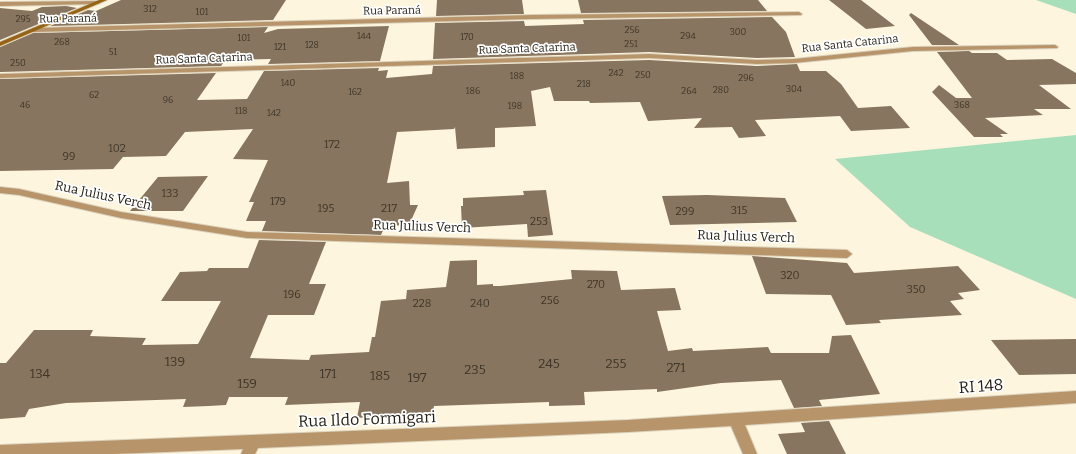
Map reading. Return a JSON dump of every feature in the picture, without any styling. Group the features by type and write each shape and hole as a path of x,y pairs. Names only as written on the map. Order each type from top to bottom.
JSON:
{"main road":[{"path":"0,44 101,1"}],"street":[{"path":"0,4 101,1"},
{"name":"Rua Paraná","path":"33,30 532,17 799,14"},
{"name":"Rua Santa Catarina","path":"0,76 648,56 757,62 794,61 913,49 1055,47"},
{"name":"Rua Julius Verch","path":"0,190 19,192 121,215 247,235 847,254"},
{"name":"RI 148","path":"736,420 888,411 1076,397"},
{"path":"736,420 750,454"},
{"name":"Rua Ildo Formigari","path":"0,452 251,448 736,420"}],"green space":[{"path":"1036,0 1076,0 1076,14"},
{"path":"1076,135 1076,299 910,227 835,159"}],"building":[{"path":"121,0 286,0 273,20 50,26 88,10 96,11"},
{"path":"437,0 522,0 524,14 436,16"},
{"path":"578,0 758,0 767,11 581,13"},
{"path":"829,0 861,0 895,26 866,29"},
{"path":"66,6 77,8 0,40 0,8 32,11 42,7"},
{"path":"911,13 959,45 932,45 909,15"},
{"path":"772,17 786,32 795,57 757,58 649,52 433,59 435,23 524,21 525,26 584,24 583,20"},
{"path":"389,26 380,61 268,64 271,59 225,60 221,66 0,72 0,47 33,33 268,27 264,33 278,29"},
{"path":"969,51 972,53 997,53 1007,60 1052,59 1076,73 1076,84 1039,85 1071,109 1034,109 1043,115 985,118 1008,134 1000,134 1003,137 974,137 932,92 939,85 956,98 972,98 937,52"},
{"path":"649,60 757,66 797,64 800,71 826,71 841,84 858,108 891,106 910,128 851,131 840,116 755,120 766,136 739,138 732,127 694,128 702,118 648,121 640,102 590,103 589,101 554,101 550,87 531,91 536,126 495,128 495,147 457,149 455,127 454,129 397,132 387,183 409,181 410,205 418,205 409,225 385,226 381,235 262,231 266,221 246,221 254,202 249,202 268,160 233,159 253,129 185,132 166,156 123,157 113,169 0,171 0,79 216,73 197,100 247,99 264,71 379,68 378,71 388,70 386,78 432,74 433,66"},
{"path":"208,176 183,211 130,211 158,177"},
{"path":"546,190 553,235 528,237 527,224 462,228 461,206 463,206 463,198 524,195 523,191"},
{"path":"707,195 785,198 797,222 670,225 662,196"},
{"path":"259,240 326,242 309,284 326,284 314,315 268,315 250,358 309,360 311,355 369,352 372,337 375,337 381,301 406,299 407,290 446,287 450,261 477,260 477,285 493,284 493,286 500,286 572,279 571,270 617,271 621,290 675,288 681,310 657,311 668,351 692,348 693,351 768,347 771,353 829,353 832,336 851,335 880,394 819,400 822,406 794,408 781,380 721,383 657,392 657,389 584,392 585,405 549,406 549,402 434,406 433,412 357,418 360,402 285,405 288,397 229,397 226,405 183,407 186,399 66,403 29,409 25,417 0,419 0,363 6,363 34,330 93,330 90,336 146,338 142,345 198,344 221,301 161,301 180,272 207,271 209,268 248,268"},
{"path":"752,256 847,263 854,273 958,266 980,290 958,293 964,299 950,301 962,315 879,320 881,323 846,325 831,295 766,294"},
{"path":"1076,339 1076,374 1019,375 991,340"},
{"path":"829,421 846,454 787,454 778,434 805,432 801,423"}]}
